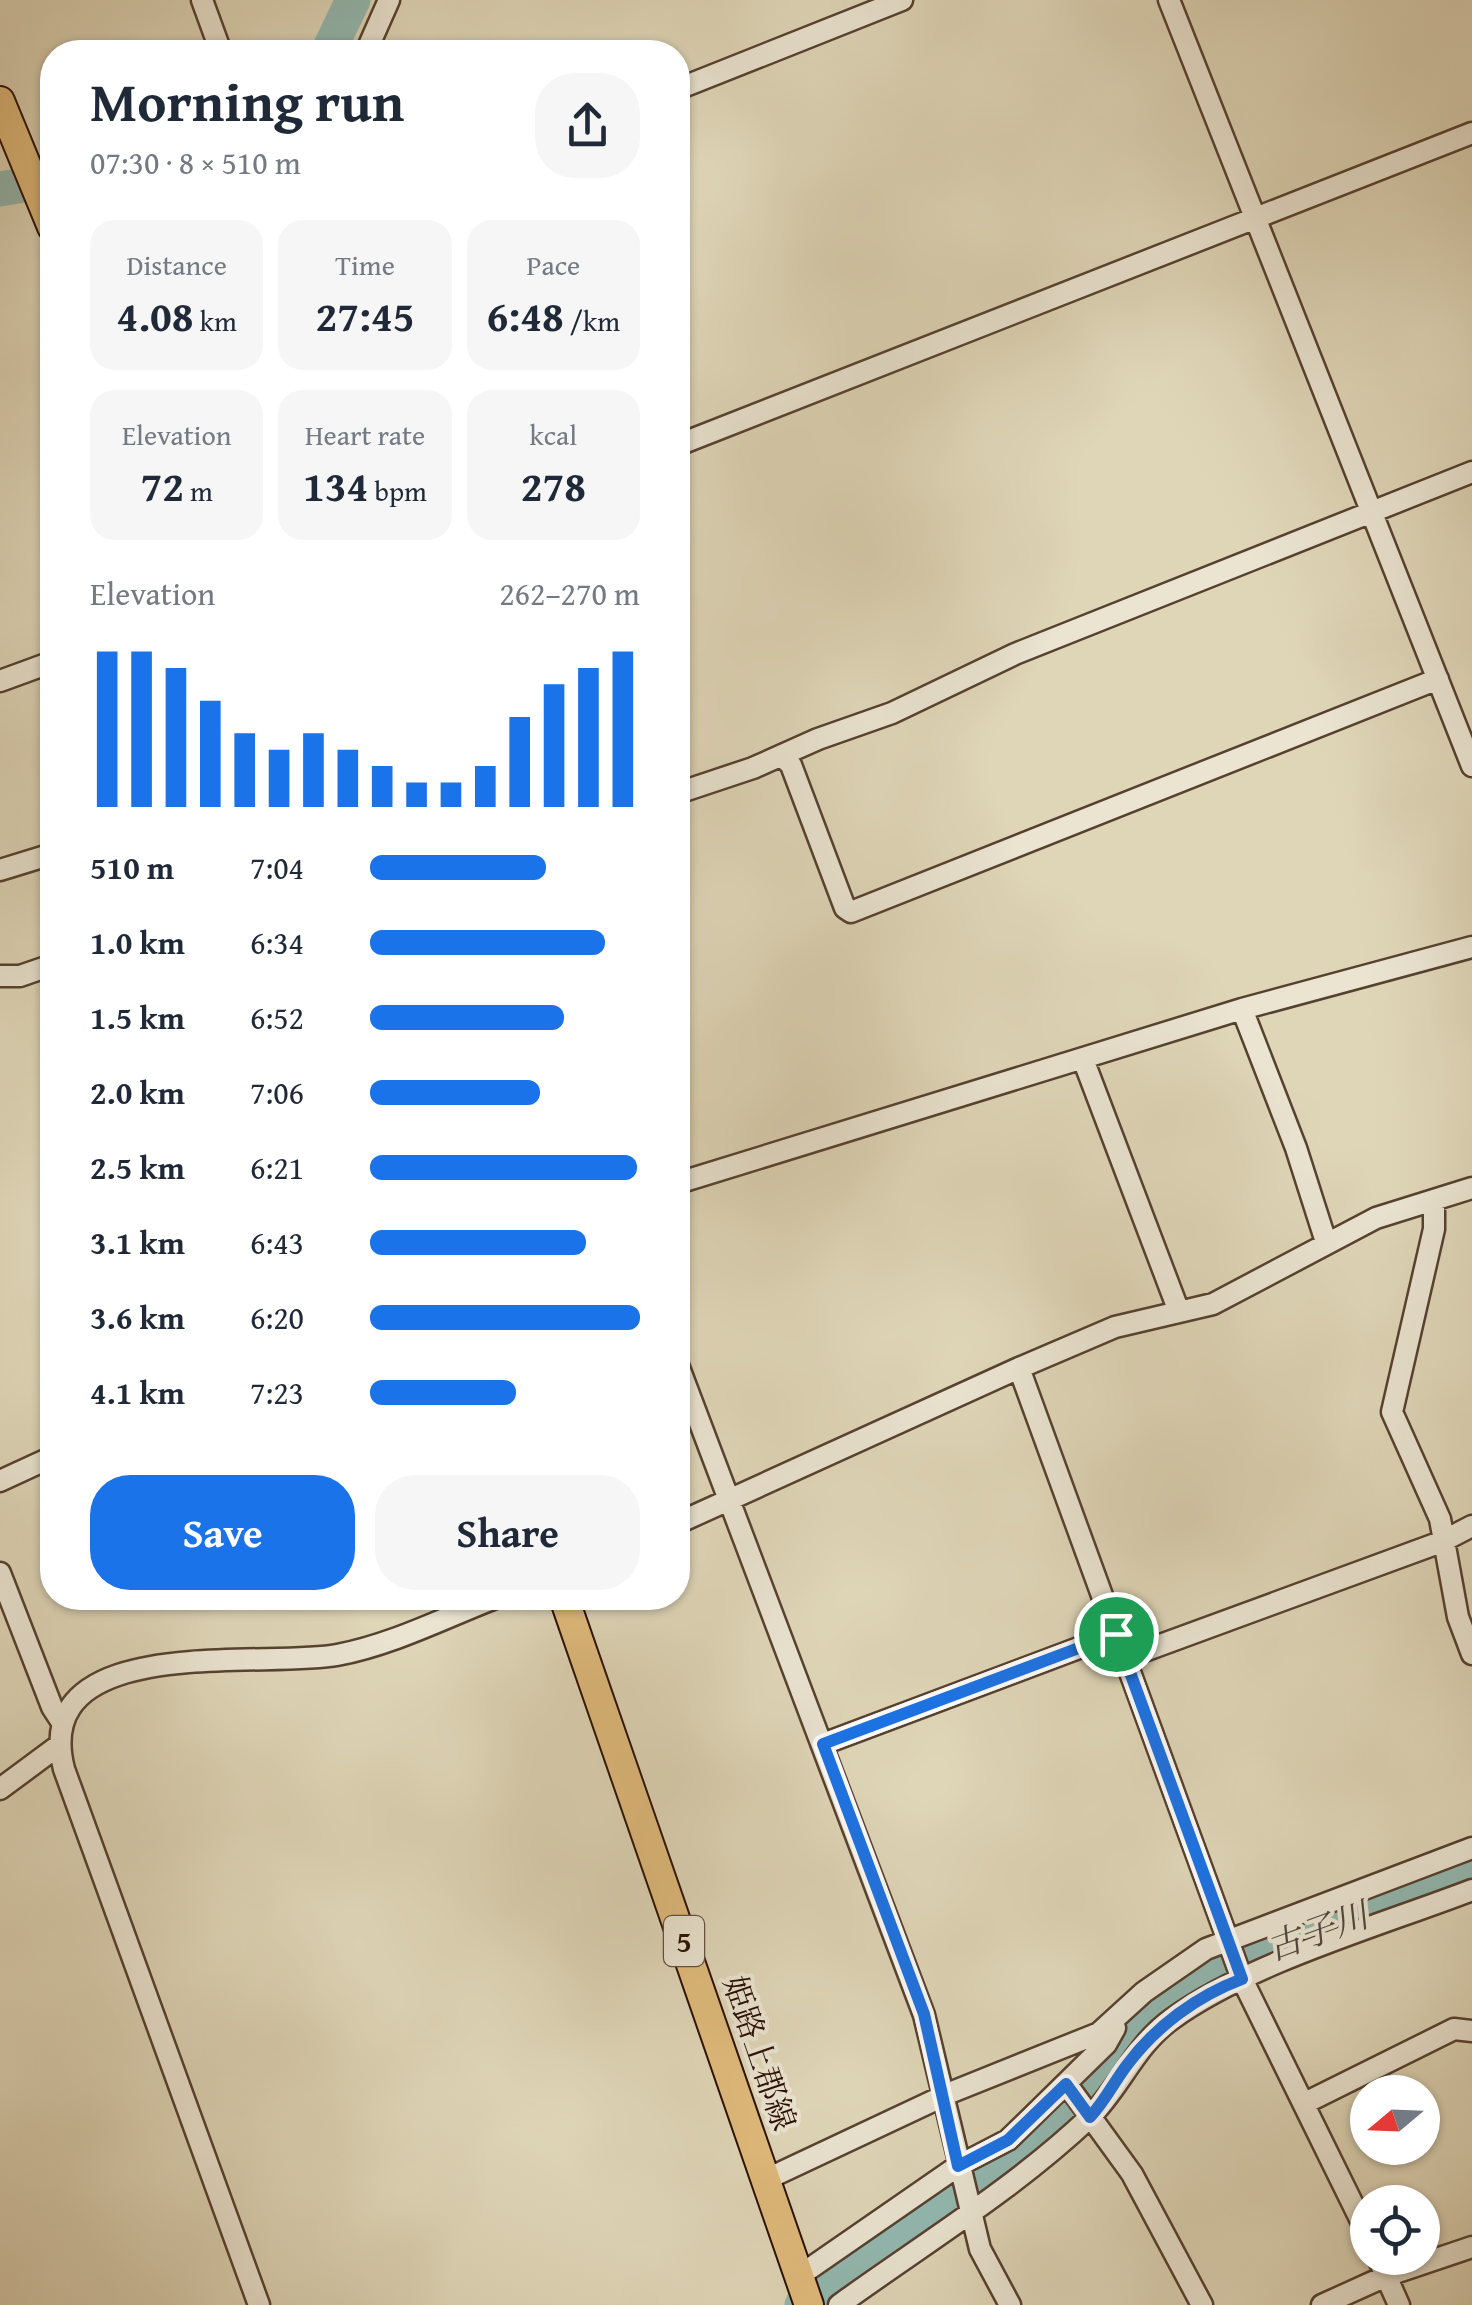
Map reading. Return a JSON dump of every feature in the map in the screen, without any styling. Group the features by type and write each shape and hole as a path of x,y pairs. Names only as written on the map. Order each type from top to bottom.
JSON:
{"main road":[{"path":"0,101 40,198"},
{"name":"姫路上郡線","path":"568,1610 803,2288"}],"street":[{"path":"202,0 217,40"},
{"path":"371,40 389,0"},
{"path":"690,84 902,0"},
{"path":"1169,0 1472,766"},
{"path":"690,441 1472,133"},
{"path":"690,789 892,713 1015,654 1472,472"},
{"path":"0,681 40,666"},
{"path":"783,757 791,765 845,908 851,912 1438,679"},
{"path":"0,870 40,858"},
{"path":"690,1179 1242,1010 1472,947"},
{"path":"0,976 20,976 40,969"},
{"path":"1242,1010 1296,1148 1326,1242"},
{"path":"1084,1059 1178,1309"},
{"path":"690,1518 1115,1327 1178,1309 1213,1304 1326,1242 1398,1209 1472,1188"},
{"path":"1434,1200 1434,1229 1392,1412 1440,1519 1442,1542 1472,1654"},
{"path":"1018,1368 1241,1976 1350,2197"},
{"path":"690,1397 924,2014 980,2249 1010,2305"},
{"path":"0,1481 40,1463"},
{"path":"1125,1658 1442,1542 1472,1526"},
{"path":"0,1573 52,1707 63,1724"},
{"path":"259,2305 58,1746 63,1724 86,1692 131,1668 335,1655 368,1647 463,1610"},
{"path":"823,1744 1116,1634"},
{"path":"0,1789 58,1746"},
{"path":"767,2180 942,2099 1076,2044 1113,2021 1169,1974 1206,1950 1230,1945 1472,1848"},
{"path":"839,2305 1088,2114 1168,2021 1241,1976 1472,1890"},
{"path":"803,2288 959,2170 1008,2140 1068,2086 1106,2044 1116,2030 1113,2021"},
{"path":"1306,2103 1454,2029 1472,2031"},
{"path":"1068,2086 1132,2174 1202,2305"},
{"path":"1440,2253 1472,2246"},
{"path":"1322,2305 1369,2275"},
{"path":"1386,2275 1399,2305"}],"waterway":[{"path":"334,40 353,0"},
{"path":"0,189 40,182"},
{"name":"古子川","path":"802,2305 1017,2155 1065,2114 1177,1990 1224,1965 1472,1875"}],"route":[{"path":"1116,1634 1242,1979 1219,1988 1168,2021 1128,2063 1090,2117 1066,2084 1008,2140 958,2166 924,2014 823,1744 1116,1634"}]}
